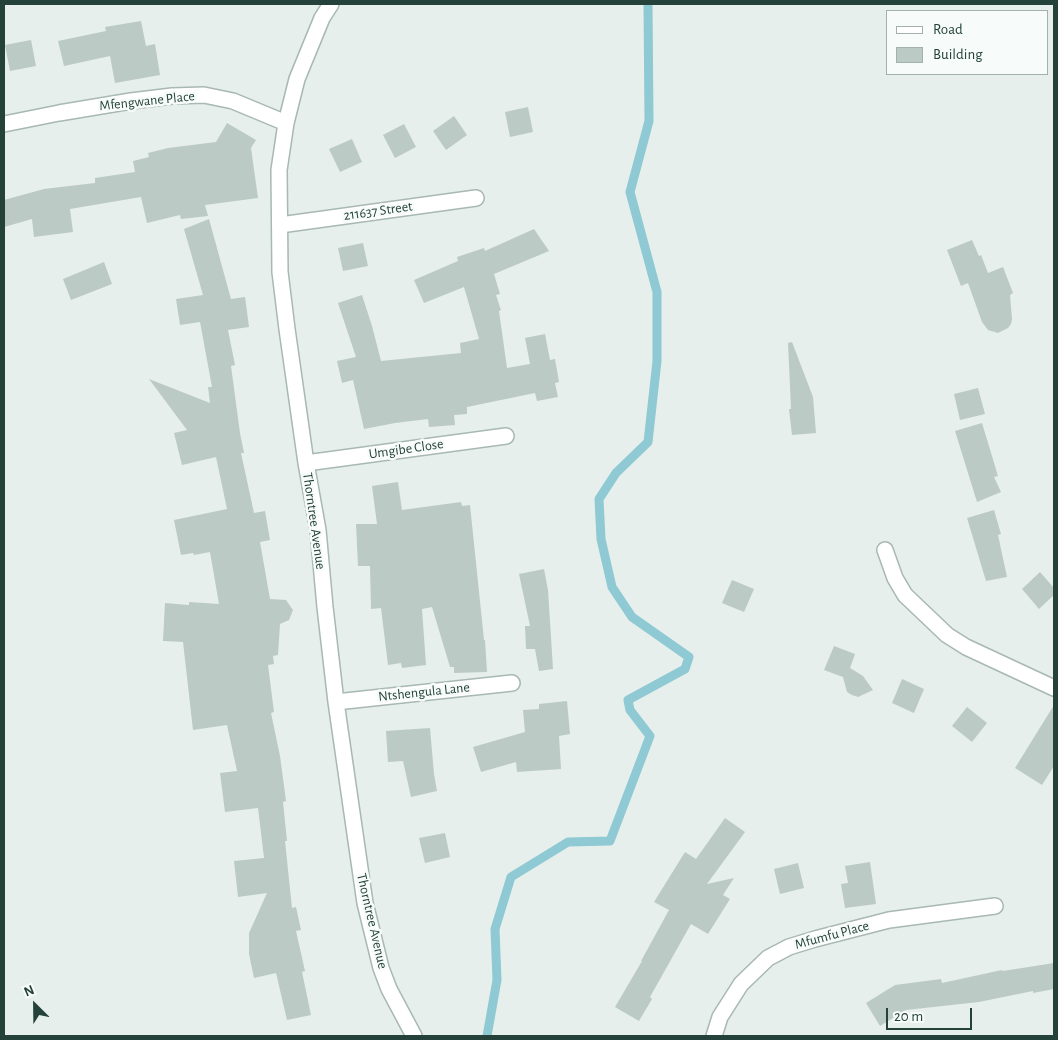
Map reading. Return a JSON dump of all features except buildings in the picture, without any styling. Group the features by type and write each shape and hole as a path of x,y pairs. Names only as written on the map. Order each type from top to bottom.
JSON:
{"street":[{"name":"Thorntree Avenue","path":"331,4 322,18 297,79 286,123 279,170 280,272 306,463 318,530 336,702 365,903 381,968 414,1036"},
{"name":"Mfengwane Place","path":"4,124 131,101 172,96 204,95 233,101 286,123"},
{"name":"211637 Street","path":"280,225 476,198"},
{"name":"Umgibe Close","path":"306,463 506,436"},
{"path":"885,550 895,578 905,595 948,636 966,648 1054,688"},
{"name":"Ntshengula Lane","path":"336,702 512,682"},
{"name":"Mfumfu Place","path":"714,1036 720,1017 741,984 768,958 789,946 889,920 995,906"}],"waterway":[{"path":"487,1036 497,980 495,929 511,877 568,842 610,841 650,736 630,710 628,700 685,669 689,657 632,617 612,587 601,539 599,499 616,473 648,442 657,361 657,292 630,192 649,121 648,4"}]}
